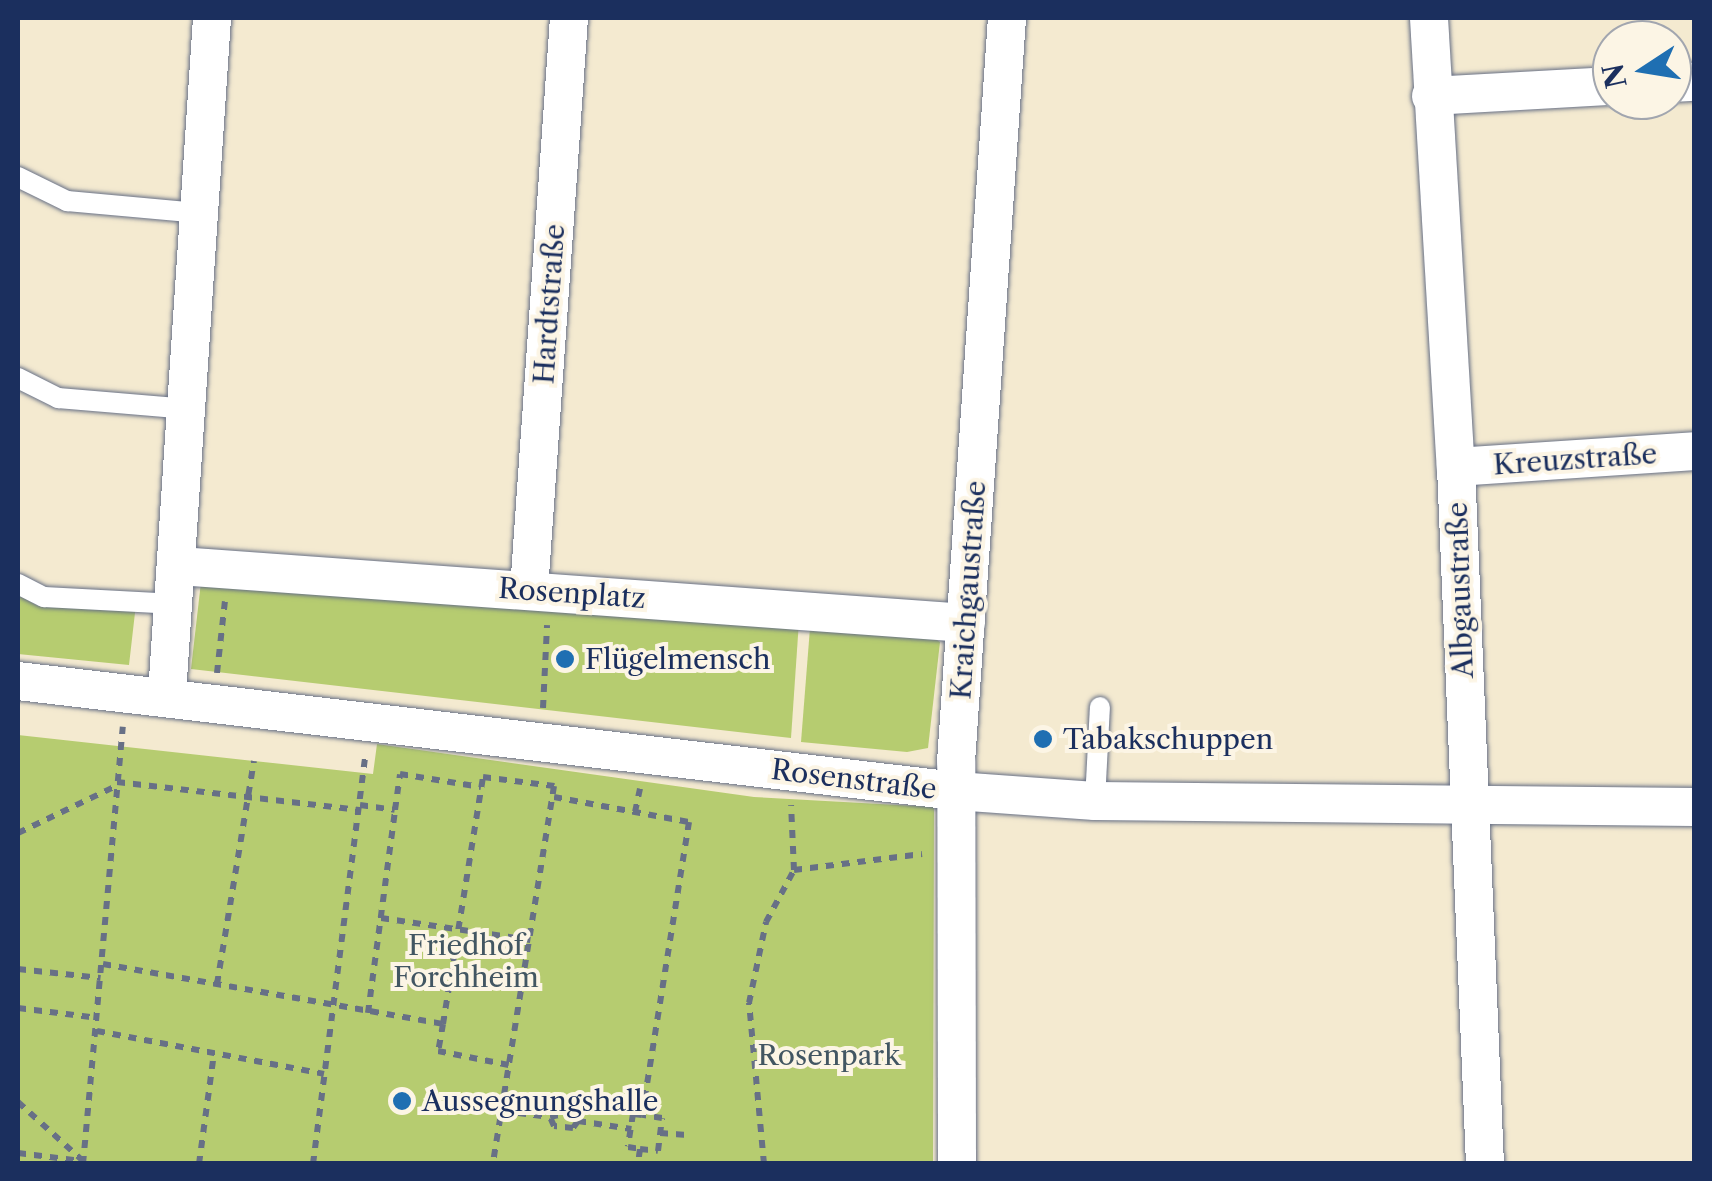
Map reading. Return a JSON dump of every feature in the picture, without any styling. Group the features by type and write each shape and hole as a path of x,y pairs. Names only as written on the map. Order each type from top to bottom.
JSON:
{"street":[{"path":"167,694 179,566 212,18"},
{"name":"Hardtstraße","path":"539,590 569,18"},
{"name":"Kraichgaustraße","path":"956,1164 956,791 1007,18"},
{"name":"Albgaustraße","path":"1429,18 1456,466 1485,1164"},
{"path":"1431,96 1592,87"},
{"name":"Kreuzstraße","path":"1456,466 1694,450"},
{"name":"Rosenplatz","path":"179,566 966,623"},
{"name":"Rosenstraße","path":"18,681 127,689 956,791 1094,801 1694,807"}],"lane":[{"path":"18,177 67,201 200,213"},
{"path":"18,378 58,398 189,409"},
{"path":"18,584 44,597 176,604"},
{"path":"1094,801 1100,707"}],"path":[{"path":"216,679 228,570"},
{"path":"539,590 542,709"},
{"path":"83,1162 127,689"},
{"path":"313,1164 370,720"},
{"path":"217,984 254,761"},
{"path":"764,1164 748,1004 766,922 794,870 790,770"},
{"path":"368,1013 400,774 482,787"},
{"path":"493,1164 554,786 483,777 438,1050 509,1064"},
{"path":"18,833 116,784 395,810"},
{"path":"554,797 689,822 642,1115"},
{"path":"794,870 925,854 925,869"},
{"path":"380,918 530,940"},
{"path":"103,964 334,1008 443,1024"},
{"path":"18,969 101,978"},
{"path":"18,1008 98,1018"},
{"path":"96,1031 324,1074"},
{"path":"199,1164 214,1053"},
{"path":"18,1102 83,1162"},
{"path":"502,1111 550,1117 554,1126 573,1128 578,1121 631,1129"},
{"path":"633,1114 662,1118 658,1152 628,1147 631,1129 633,1114"},
{"path":"660,1133 687,1135"},
{"path":"638,1164 640,1149"},
{"path":"18,1153 83,1162"}],"green space":[{"path":"201,582 799,621 791,738 191,669"},
{"path":"18,595 38,606 136,604 129,665 18,654"},
{"path":"810,628 929,635 940,642 928,748 907,752 801,742"},
{"name":"Friedhof Forchheim","path":"18,735 373,774 377,744 754,797 934,807 933,1163 18,1163"}],"place":[{"name":"Flügelmensch","path":"565,659"},
{"name":"Tabakschuppen","path":"1043,739"},
{"name":"Aussegnungshalle","path":"402,1101"}],"park label":[{"name":"Rosenpark","path":"829,1055"}]}
